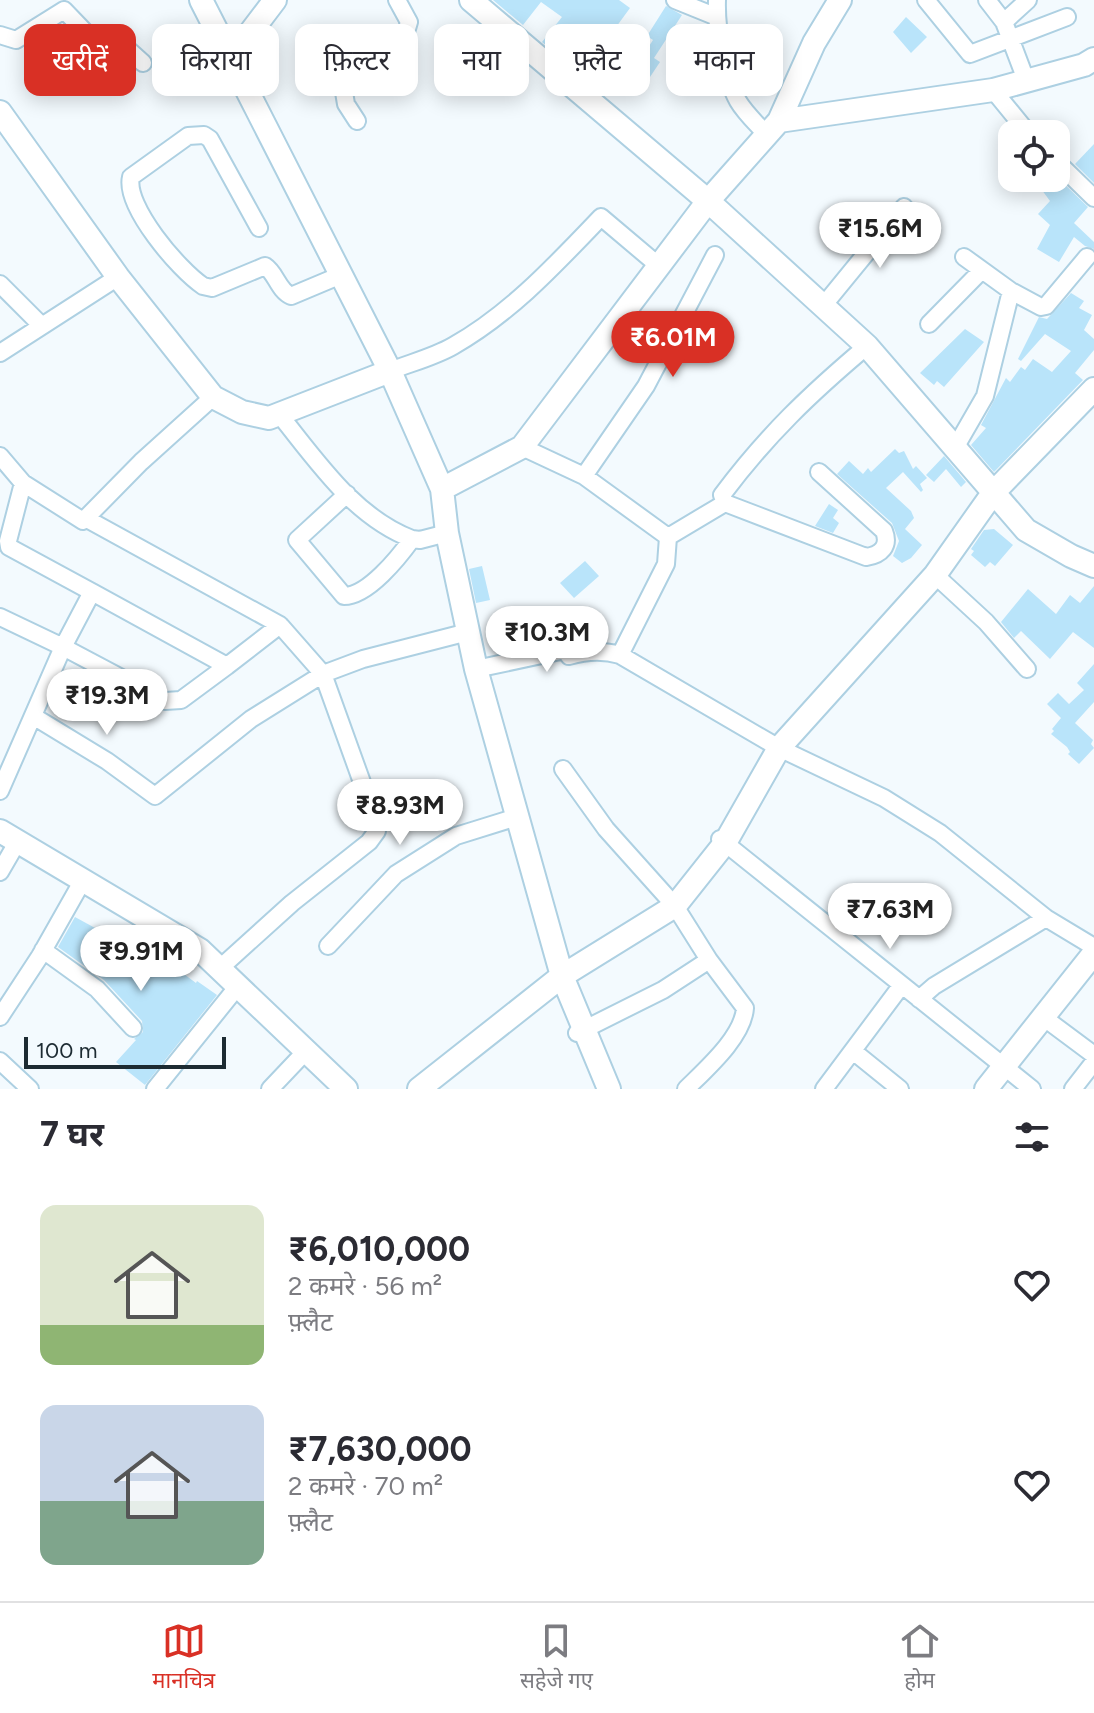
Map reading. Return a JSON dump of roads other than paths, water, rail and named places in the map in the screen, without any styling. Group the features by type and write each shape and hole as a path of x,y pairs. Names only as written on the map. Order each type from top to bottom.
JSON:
{"street":[{"path":"201,0 213,24"},
{"path":"257,24 275,0"},
{"path":"357,121 346,104 344,92 406,32 409,22 397,0"},
{"path":"471,0 708,201 867,346 1026,530 1094,566"},
{"path":"675,0 717,8 731,87 739,104 773,128 993,90 1026,80 1091,68"},
{"path":"442,489 522,447 708,201 773,128 814,43 840,0"},
{"path":"926,0 970,54 1067,17"},
{"path":"987,0 1004,22 1026,80"},
{"path":"1004,22 1028,0"},
{"path":"0,35 16,40 64,10 89,36 103,42 122,44 143,63"},
{"path":"993,90 1018,120"},
{"path":"250,96 390,371 442,489 447,533 476,669 517,817 562,976 581,1032 609,1089"},
{"path":"0,112 118,277 213,397 251,415 269,418 451,347 535,286 601,217 659,266"},
{"path":"259,228 210,139 204,135 188,136 131,177 129,189 148,225 160,242 203,286 212,288 265,266 283,291 291,296 341,275"},
{"path":"1070,175 1094,198"},
{"path":"823,306 904,207"},
{"path":"584,476 646,386 715,255"},
{"path":"964,257 1011,291 1041,307 1046,306 1087,257"},
{"path":"929,324 982,270"},
{"path":"0,353 118,277"},
{"path":"0,284 41,325"},
{"path":"955,448 985,396 1011,291"},
{"path":"819,472 884,531 886,547 876,556 866,557 725,503 722,495 753,454 801,402 867,346"},
{"path":"419,1089 562,976 675,906 722,841 779,748 935,575 993,493 1094,389"},
{"path":"87,519 141,462 213,397"},
{"path":"279,414 367,514 412,539 447,533"},
{"path":"522,447 584,476 668,537"},
{"path":"0,456 23,483 80,520 87,519 280,625 323,674 377,831 369,842 292,903 219,969"},
{"path":"23,483 9,547 227,666"},
{"path":"347,494 297,540 344,596 352,596 380,576 412,539"},
{"path":"668,537 725,503"},
{"path":"620,655 666,564 668,537"},
{"path":"935,575 986,622 1027,669"},
{"path":"0,791 63,647 92,592"},
{"path":"0,617 165,701 181,700 280,625"},
{"path":"33,716 107,761 155,796 251,719 323,674 363,659 468,632"},
{"path":"476,669 565,650 569,656 607,651 620,655 779,748 884,798 940,833 1046,918 1094,947"},
{"path":"563,769 606,829 675,906 709,960 745,1008 744,1017 721,1055 686,1089"},
{"path":"328,946 396,874 456,836 517,817"},
{"path":"0,872 9,836 200,950 346,1089"},
{"path":"722,841 1032,1089"},
{"path":"0,1017 83,880"},
{"path":"919,999 947,978 1046,918"},
{"path":"43,950 97,989 133,1028"},
{"path":"986,1089 1094,953"},
{"path":"581,1032 663,990 709,960"},
{"path":"155,1089 238,986"},
{"path":"824,1089 901,986"},
{"path":"1043,1017 1094,1055"},
{"path":"270,1089 306,1051"},
{"path":"853,1051 900,1089"},
{"path":"0,1061 30,1089"},
{"path":"1073,1089 1094,1062"}]}
